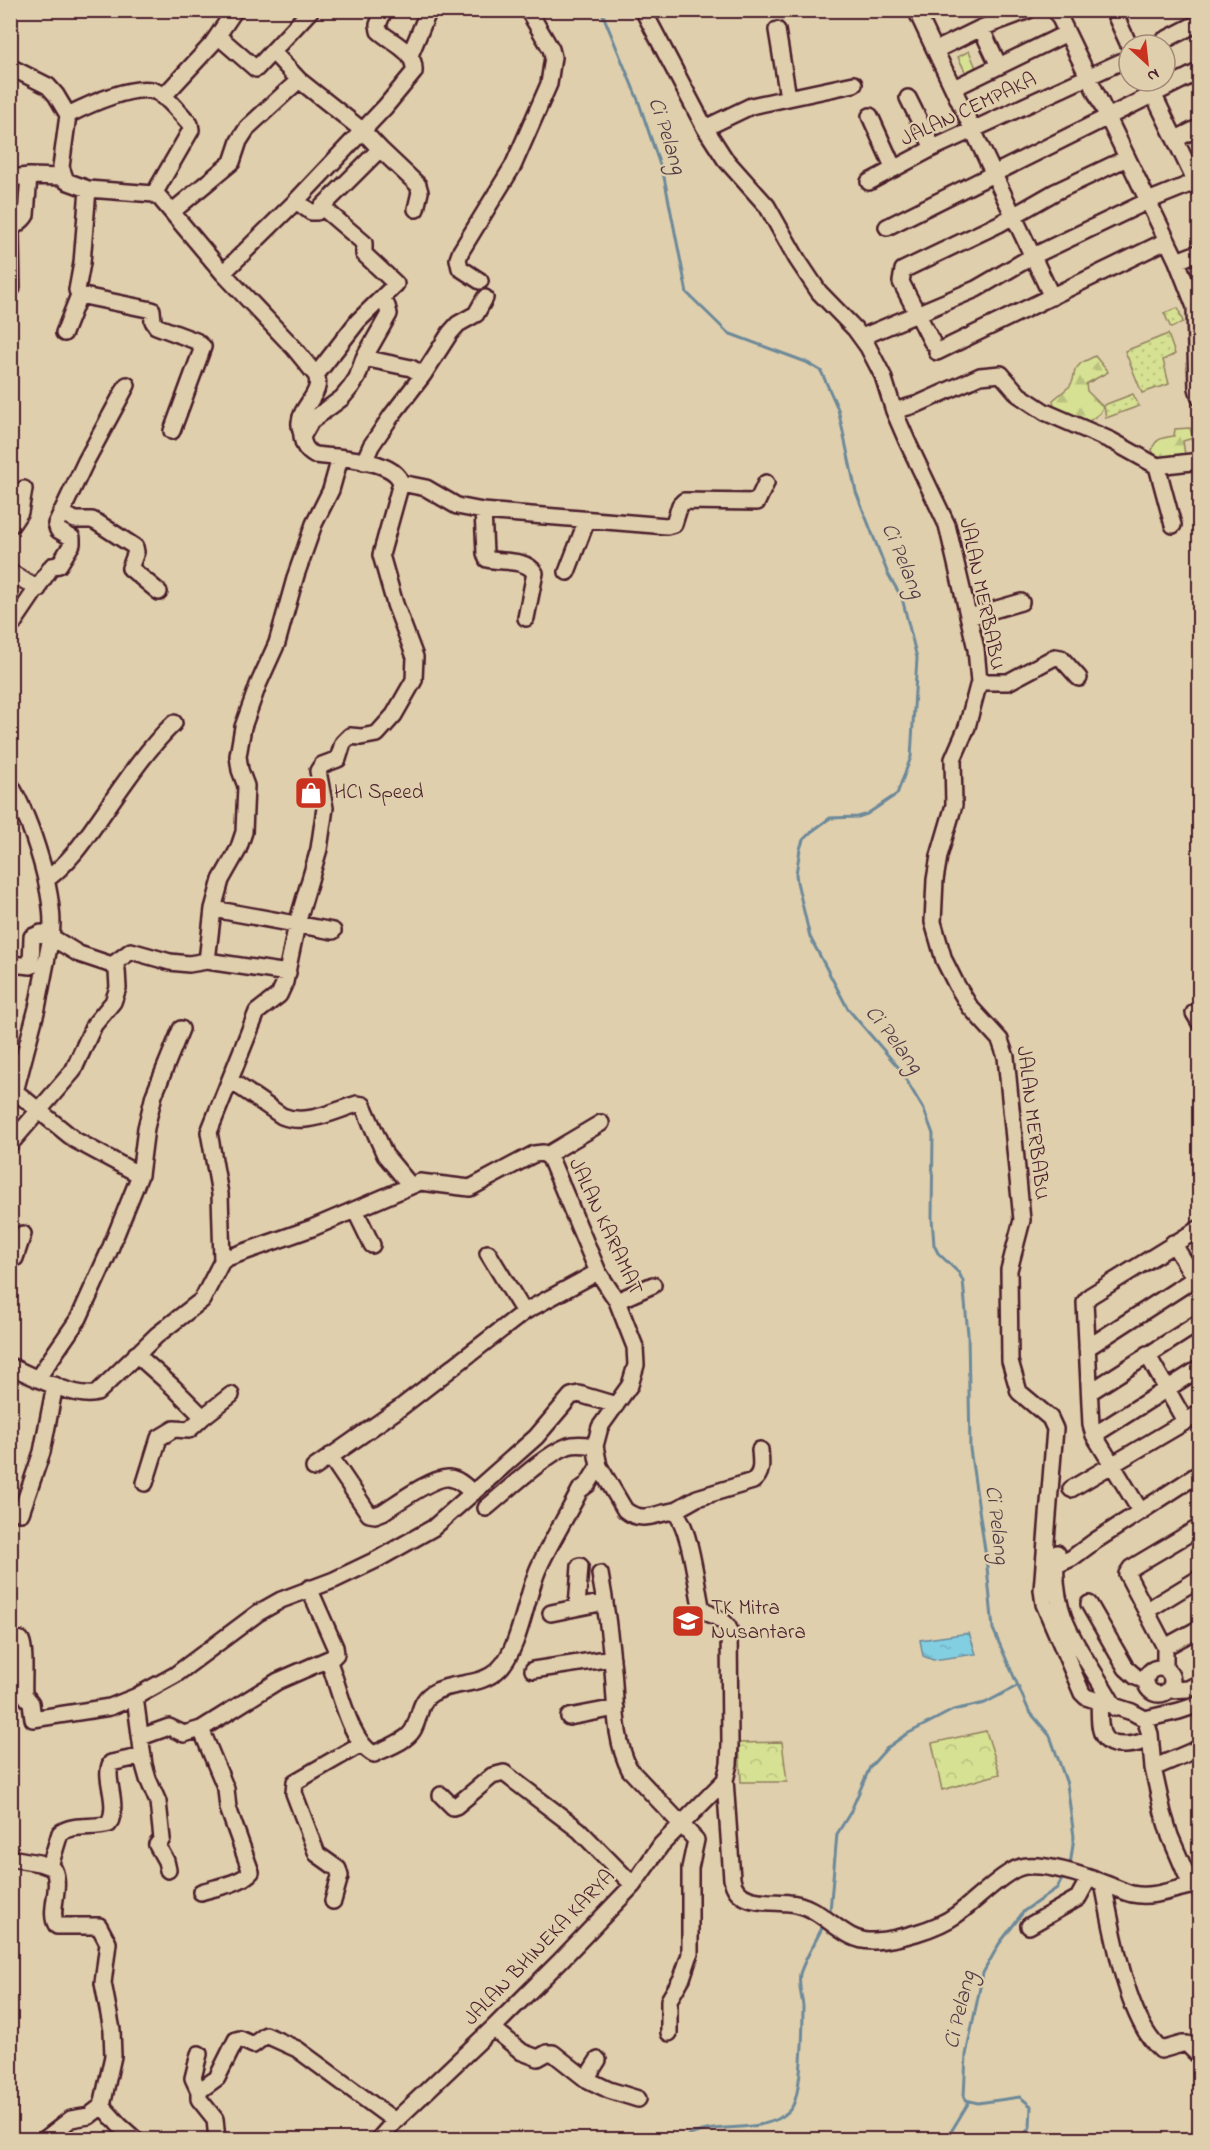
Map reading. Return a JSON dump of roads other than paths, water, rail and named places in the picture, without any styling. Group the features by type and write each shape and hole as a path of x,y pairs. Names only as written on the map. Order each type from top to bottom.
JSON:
{"street":[{"path":"163,97 218,36 235,10"},
{"path":"218,36 256,69 311,10"},
{"path":"223,273 296,201 411,77 414,67 410,55 379,31 378,25 384,10"},
{"path":"410,55 429,10"},
{"path":"480,281 460,268 458,259 513,166 549,84 552,66 551,49 528,10"},
{"name":"JALAN MERBABU","path":"643,10 705,128 725,159 766,206 819,292 862,337 883,376 894,411 947,525 976,649 979,682 967,727 953,759 954,805 935,879 933,922 944,960 956,984 970,1007 1000,1040 1006,1057 1022,1220 1009,1270 1010,1361 1014,1382 1019,1392 1050,1418 1055,1430 1050,1562 1042,1590 1046,1614 1082,1693 1086,1697 1132,1712 1145,1719"},
{"path":"936,50 981,28 1029,10"},
{"path":"1056,10 1177,261 1196,312 1197,388 1200,398"},
{"path":"918,11 1052,297"},
{"path":"1118,12 1125,33"},
{"path":"1177,34 1200,22"},
{"path":"981,28 999,66"},
{"path":"777,30 788,97"},
{"path":"954,88 1067,33"},
{"path":"273,52 299,80 362,130 418,185 420,192 417,209"},
{"name":"JALAN CEMPAKA","path":"869,182 933,148 1117,64"},
{"path":"10,67 48,86 68,115 61,167 63,177 70,184 88,189 154,194 173,211 223,273 294,348 316,375 317,388 300,421 303,442 307,451 314,455 363,462 391,470 399,477 401,483 381,555 395,604 415,657 414,680 387,724 377,734 361,737 350,736 343,742 338,759 320,767 318,776 325,802 325,814 319,849 297,924 288,973 279,995 257,1012 209,1132 220,1194 222,1262 202,1300 136,1354 97,1393 86,1395 37,1379 10,1366"},
{"path":"1177,79 1200,71"},
{"path":"173,211 232,162 239,141 248,127 299,80"},
{"path":"705,128 751,106 854,84"},
{"path":"68,115 96,100 129,92 153,90 163,97 190,124 191,130 154,194"},
{"path":"886,227 1106,117 1142,93"},
{"path":"862,337 976,289 1033,256 1148,201 1198,184 1153,93"},
{"path":"908,98 933,148"},
{"path":"870,116 894,169"},
{"path":"1176,139 1200,127"},
{"path":"296,201 314,213 380,149"},
{"path":"1127,158 903,270 900,275 901,282 934,347 1052,297 1166,241"},
{"path":"12,288 11,232 12,227 24,220 26,214 29,176"},
{"path":"10,178 63,177"},
{"path":"64,333 79,295 77,290 82,263 88,189"},
{"path":"316,375 358,321 396,284 364,254 364,243 322,207"},
{"path":"1177,261 1200,252"},
{"path":"79,295 152,310 156,326 201,345 202,351 172,431"},
{"path":"363,462 392,415 423,375 454,328 476,314 485,298"},
{"path":"303,435 316,417 342,398 357,378 364,358 389,314 387,306"},
{"path":"364,358 411,368 423,375"},
{"path":"894,411 918,404 980,376 1001,374 1019,395 1045,412 1112,441 1157,466 1200,461"},
{"path":"10,628 52,566 60,563 72,544 72,538 56,527 61,512 127,385"},
{"path":"207,961 213,909 221,880 242,842 246,786 238,756 243,727 255,692 277,643 300,565 314,524 334,481 340,458"},
{"path":"1157,466 1173,525"},
{"path":"401,483 426,488 457,506 483,511 669,526 674,524 680,505 684,501 757,502 766,483"},
{"path":"11,526 20,512 24,489"},
{"path":"483,511 484,553 487,560 522,563 535,573 526,618"},
{"path":"61,512 75,520 92,520 135,547 136,552 130,568 159,592"},
{"path":"567,572 587,520"},
{"path":"10,572 38,589"},
{"path":"969,617 1021,602"},
{"path":"979,682 1008,682 1055,657 1061,658 1079,678"},
{"path":"46,880 72,857 162,734 174,723"},
{"path":"10,784 37,848 53,914 51,937 37,1008 16,1092 20,1098 75,1140 140,1175"},
{"path":"213,909 333,931"},
{"path":"10,964 31,966 32,937 41,933 79,954 112,964 117,970 118,978 118,988 113,1002 94,1025 73,1071 10,1144"},
{"path":"112,964 131,951 170,962 189,964 207,961 288,973"},
{"path":"37,1379 83,1308 140,1175 154,1095 181,1029"},
{"path":"230,1080 289,1119 309,1119 357,1104 363,1105 386,1155 410,1185"},
{"path":"547,1155 601,1123"},
{"name":"JALAN KARAMAT","path":"222,1262 238,1252 312,1228 410,1185 420,1182 470,1188 534,1154 539,1152 547,1155 598,1272 617,1301 635,1347 634,1374 630,1385 600,1427 595,1446"},
{"path":"355,1210 372,1245"},
{"path":"1141,1512 1094,1435 1091,1425 1085,1302 1173,1243 1200,1228"},
{"path":"10,1262 15,1258 23,1234"},
{"path":"1087,1348 1198,1280 1173,1243"},
{"path":"488,1253 524,1312"},
{"path":"314,1468 400,1407 524,1312 598,1272"},
{"path":"617,1301 653,1285"},
{"path":"1090,1392 1146,1354 1200,1322"},
{"path":"136,1354 203,1417"},
{"path":"1146,1354 1185,1421"},
{"path":"1094,1435 1200,1368"},
{"path":"21,1513 42,1452 55,1385"},
{"path":"10,1638 21,1640 23,1645 24,1694 31,1703 33,1719 110,1707 135,1697 182,1670 258,1613 281,1600 334,1580 433,1528 536,1437 571,1396 579,1394 616,1405"},
{"path":"145,1483 159,1438 174,1429 189,1430 231,1395"},
{"path":"1071,1489 1200,1413"},
{"path":"486,1508 552,1455 569,1446 582,1444 595,1446 599,1466 626,1510 631,1515 643,1518 674,1512 697,1498 753,1481 759,1476 761,1468 760,1450"},
{"path":"330,1456 369,1514 375,1515 383,1512 435,1481 448,1478 458,1481 473,1493"},
{"path":"328,1660 365,1749 374,1754 406,1738 413,1731 424,1700 431,1694 481,1681 500,1669 513,1647 539,1567 580,1490 588,1484 599,1466"},
{"path":"1115,1708 1066,1624 1058,1605 1050,1562 1074,1544 1095,1541 1200,1473"},
{"path":"674,1512 683,1523 703,1609 725,1622 729,1629 730,1744 729,1764 724,1780 732,1879 736,1890 743,1898 798,1903 834,1923 853,1938 864,1942 909,1934 940,1924 956,1915 1020,1867 1041,1867 1089,1878 1132,1894 1152,1894 1196,1884 1170,1836 1163,1813 1145,1719 1156,1688 1150,1671 1165,1669 1173,1681 1156,1688"},
{"path":"1165,1669 1165,1647 1127,1577 1128,1572 1131,1568 1200,1527"},
{"path":"577,1607 580,1566"},
{"path":"600,1574 622,1753 630,1770 696,1840 690,1868 691,1945 682,1978 669,2000 669,2033"},
{"path":"1146,1611 1200,1578"},
{"path":"141,1737 169,1727 184,1734 201,1729 278,1681 335,1656 336,1651 323,1616 309,1588"},
{"path":"551,1613 605,1602"},
{"path":"1089,1604 1126,1668 1136,1677 1156,1688 1188,1689 1200,1683"},
{"path":"1165,1647 1200,1628"},
{"path":"533,1670 612,1658"},
{"path":"135,1697 148,1779 158,1802 162,1839 157,1845 168,1870"},
{"path":"1099,1702 1104,1739 1114,1744 1125,1745 1143,1742 1150,1738"},
{"path":"1145,1719 1200,1704"},
{"path":"569,1716 616,1708"},
{"path":"597,1712 619,1731"},
{"path":"201,1729 226,1789 228,1808 251,1872 233,1882 201,1892"},
{"path":"333,1901 340,1875 338,1869 317,1854 294,1793 294,1786 296,1782 361,1744"},
{"path":"1154,1768 1200,1748"},
{"path":"50,1866 60,1833 76,1827 109,1824 114,1802 108,1770 111,1763 143,1756"},
{"path":"441,1795 453,1807 456,1806 492,1776 504,1773 579,1830 633,1885"},
{"name":"JALAN BHINEKA KARYA","path":"378,2139 493,2028 633,1885 661,1845 724,1780"},
{"path":"10,1858 50,1866 56,1874 58,1884 55,1925 99,1926 108,1943 104,1983 112,2030 113,2056 102,2106 89,2116 71,2119 44,2139"},
{"path":"1029,1926 1078,1898 1089,1878"},
{"path":"1089,1878 1140,2019 1155,2045 1161,2050 1187,2044 1200,2057"},
{"path":"493,2028 522,2052 535,2057 547,2053 553,2054 586,2079 609,2090 638,2099"},
{"path":"199,2091 217,2078 236,2040 240,2039 253,2045 266,2035 297,2049 395,2121"},
{"path":"199,2054 193,2078 199,2091 199,2098 215,2119 217,2139"},
{"path":"586,2079 598,2060"},
{"path":"102,2106 136,2139"}],"water":[{"path":"969,1633 976,1654 933,1660 923,1656 920,1640"}],"waterway":[{"name":"Ci Pelang","path":"601,10 638,100 664,177 687,293 728,333 806,362 821,371 838,409 856,492 888,574 902,598 917,658 911,757 897,794 867,814 858,817 830,818 803,840 796,874 797,882 810,937 848,1009 899,1068 924,1110 933,1134 934,1245 938,1253 959,1273 963,1281 968,1334 970,1449 986,1557 993,1629 1029,1711 1050,1736 1067,1784 1074,1837 1070,1866"},
{"path":"828,1915 837,1834 850,1813 870,1767 887,1748 905,1735 953,1710 985,1703 1017,1686"},
{"name":"Ci Pelang","path":"1020,2140 1030,2127 1031,2106 1020,2097 978,2103 966,2100 964,2096 966,2055 983,1973 999,1944 1024,1911 1057,1888 1065,1874"},
{"path":"680,2140 705,2130 766,2123 780,2118 791,2109 798,2087 801,2058 803,2006 800,1974 824,1924"},
{"path":"946,2140 969,2102"},
{"path":"638,2140 648,2140"}],"place":[{"name":"HCI Speed","path":"311,793"},
{"name":"TK Mitra Nusantara","path":"688,1621"}]}
